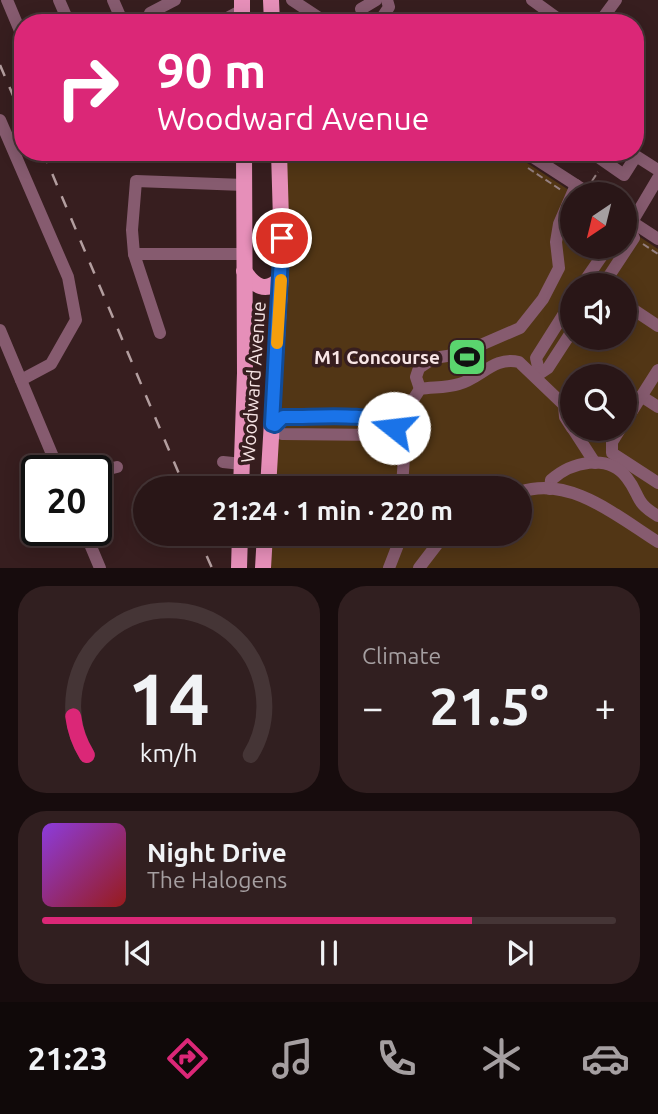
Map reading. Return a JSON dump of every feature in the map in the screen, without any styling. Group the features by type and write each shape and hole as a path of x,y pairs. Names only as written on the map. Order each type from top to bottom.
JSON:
{"main road":[{"name":"Woodward Avenue","path":"242,476 244,161"},
{"name":"Woodward Avenue","path":"269,476 281,279 279,161"},
{"path":"244,263 252,282 264,288 274,286 281,279"},
{"path":"239,568 240,546"},
{"path":"263,568 264,546"}],"street":[{"path":"7,0 14,17"},
{"path":"150,13 175,0"},
{"path":"292,0 313,14"},
{"path":"360,9 376,0"},
{"path":"532,0 551,14"},
{"path":"0,120 14,152"},
{"path":"18,161 68,277 76,320 51,364 21,380"},
{"path":"537,161 562,182"},
{"path":"604,161 624,175 630,161"},
{"path":"637,210 658,178"},
{"path":"160,333 134,254 132,230 136,181 244,185"},
{"path":"420,390 416,377 419,368 434,358 460,354 520,328 543,299 559,268 557,233 560,225"},
{"path":"637,228 658,239"},
{"path":"134,254 244,263"},
{"path":"637,312 658,326"},
{"path":"537,374 536,358 560,320"},
{"path":"0,330 52,455"},
{"path":"537,374 548,368 560,350"},
{"path":"402,476 400,427 420,390 461,384 497,363 510,359 537,374 560,400"},
{"path":"637,402 658,370"},
{"path":"641,396 658,407"},
{"path":"273,424 282,434 383,435 400,427"},
{"path":"581,441 595,463"},
{"path":"613,441 612,453 658,483"},
{"path":"223,462 242,464"},
{"path":"550,489 551,480 575,464 595,463 613,467 625,475 638,501 653,513"},
{"path":"112,468 117,467"},
{"path":"532,491 550,489 579,495 658,542"},
{"path":"91,546 100,568"},
{"path":"389,568 398,546"},
{"path":"419,568 433,546"}],"path":[{"path":"520,161 560,184"},
{"path":"594,182 598,172"}],"shaded area":[{"name":"M1 Concourse","path":"279,161 524,161 560,184 560,259 637,259 637,235 658,249 658,568 270,568 271,546 532,546 532,476 272,476"}],"railway":[{"path":"0,65 14,98"},
{"path":"47,161 180,476"},
{"path":"202,546 212,568"}],"slow traffic":[{"path":"277,343 281,280"}],"place":[{"name":"M1 Concourse","path":"467,357"}],"route":[{"path":"282,238 272,424 275,425 283,417 344,417 384,420 394,428"}]}
